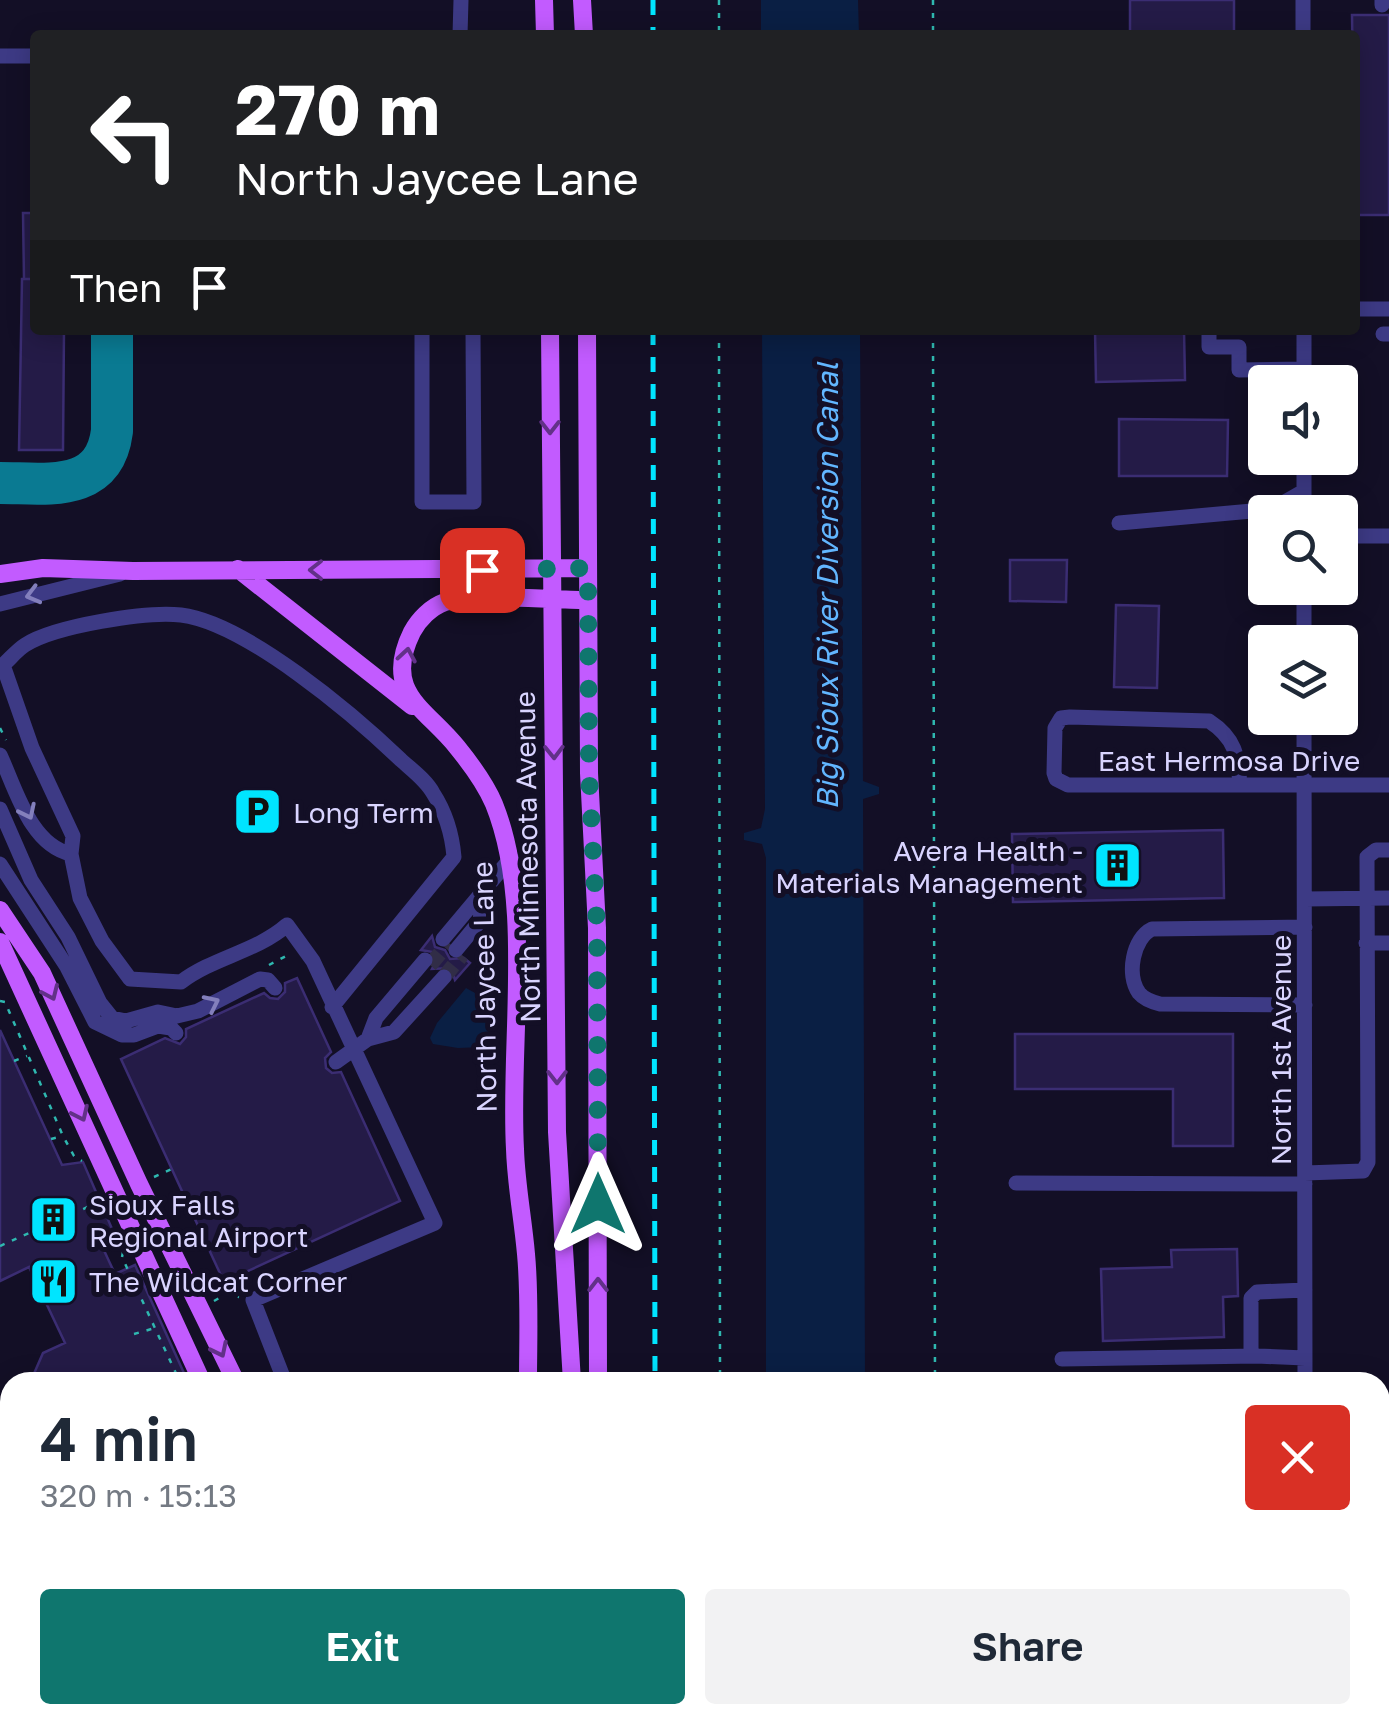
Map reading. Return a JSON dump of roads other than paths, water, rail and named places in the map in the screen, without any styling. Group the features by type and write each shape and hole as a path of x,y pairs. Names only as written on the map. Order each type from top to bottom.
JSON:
{"main road":[{"path":"544,0 546,30"},
{"path":"582,0 584,30"},
{"name":"North Minnesota Avenue","path":"550,335 557,1132 571,1372"},
{"path":"587,335 589,773 597,928 598,1372"},
{"path":"0,574 44,568 588,568"},
{"path":"238,569 424,715"},
{"name":"North Jaycee Lane","path":"528,1372 526,1254 514,1146 512,858 492,800 456,745 410,696 404,679 408,644 424,615 447,601 588,600"},
{"path":"0,910 42,973 231,1372"},
{"path":"0,942 197,1372"}],"street":[{"path":"460,0 460,30"},
{"path":"1304,0 1304,30"},
{"path":"0,56 30,56"},
{"path":"1360,309 1389,308"},
{"path":"422,335 422,502 474,502 472,335"},
{"path":"1209,335 1209,347 1239,347 1240,370 1248,371"},
{"path":"1304,335 1304,365"},
{"path":"1304,475 1304,495"},
{"path":"1118,523 1276,508 1304,491"},
{"path":"1358,536 1389,536"},
{"path":"0,604 134,571"},
{"path":"281,1372 253,1300 434,1224 361,1044 332,1007 313,961 287,925 270,939 196,971 182,982 130,979 102,941 80,898 71,854 73,836 32,748 3,665 26,644 82,624 181,615 224,629 350,714 432,789 452,831 454,857 332,1007"},
{"name":"East Hermosa Drive","path":"1240,785 1234,743 1209,721 1070,717 1061,718 1055,728 1056,779 1068,785 1240,785 1389,785"},
{"name":"North 1st Avenue","path":"1304,735 1305,1372"},
{"path":"4,750 44,842 71,854"},
{"path":"0,810 31,880 68,937 100,1003 112,1018 126,1021 158,1012 188,1014 260,979 268,980 275,988"},
{"path":"1016,1183 1305,1178 1363,1171 1368,1162 1367,858 1376,850 1389,850"},
{"path":"483,896 480,921 452,947 483,896 512,858"},
{"path":"0,864 66,967 95,1022 122,1034 134,1035 158,1026 176,1033"},
{"path":"1305,899 1389,898"},
{"path":"1305,928 1152,928 1135,945 1134,958 1136,986 1148,1000 1160,1004 1305,1006"},
{"path":"1366,943 1389,943"},
{"path":"336,1062 361,1044 434,969"},
{"path":"1257,1356 1251,1353 1252,1298 1257,1292 1305,1290"},
{"path":"1062,1358 1305,1358"}],"water":[{"path":"761,0 858,0 859,30 761,30"},
{"name":"Big Sioux River Diversion Canal","path":"762,335 860,335 863,781 879,787 879,794 863,799 865,1372 766,1372 766,858 762,844 744,840 744,833 761,828 765,809"},
{"path":"466,988 484,998 489,1034 482,1047 433,1044 430,1038 437,1023"}],"tunnel":[{"path":"430,965 449,943"},
{"path":"444,977 462,955"}],"railway":[{"path":"653,0 653,30"},
{"path":"653,335 655,1372"}],"place":[{"name":"Long Term","path":"258,812"},
{"name":"Avera Health - Materials Management","path":"1118,866"},
{"name":"Sioux Falls Regional Airport","path":"54,1220"},
{"name":"The Wildcat Corner","path":"54,1281"}]}
